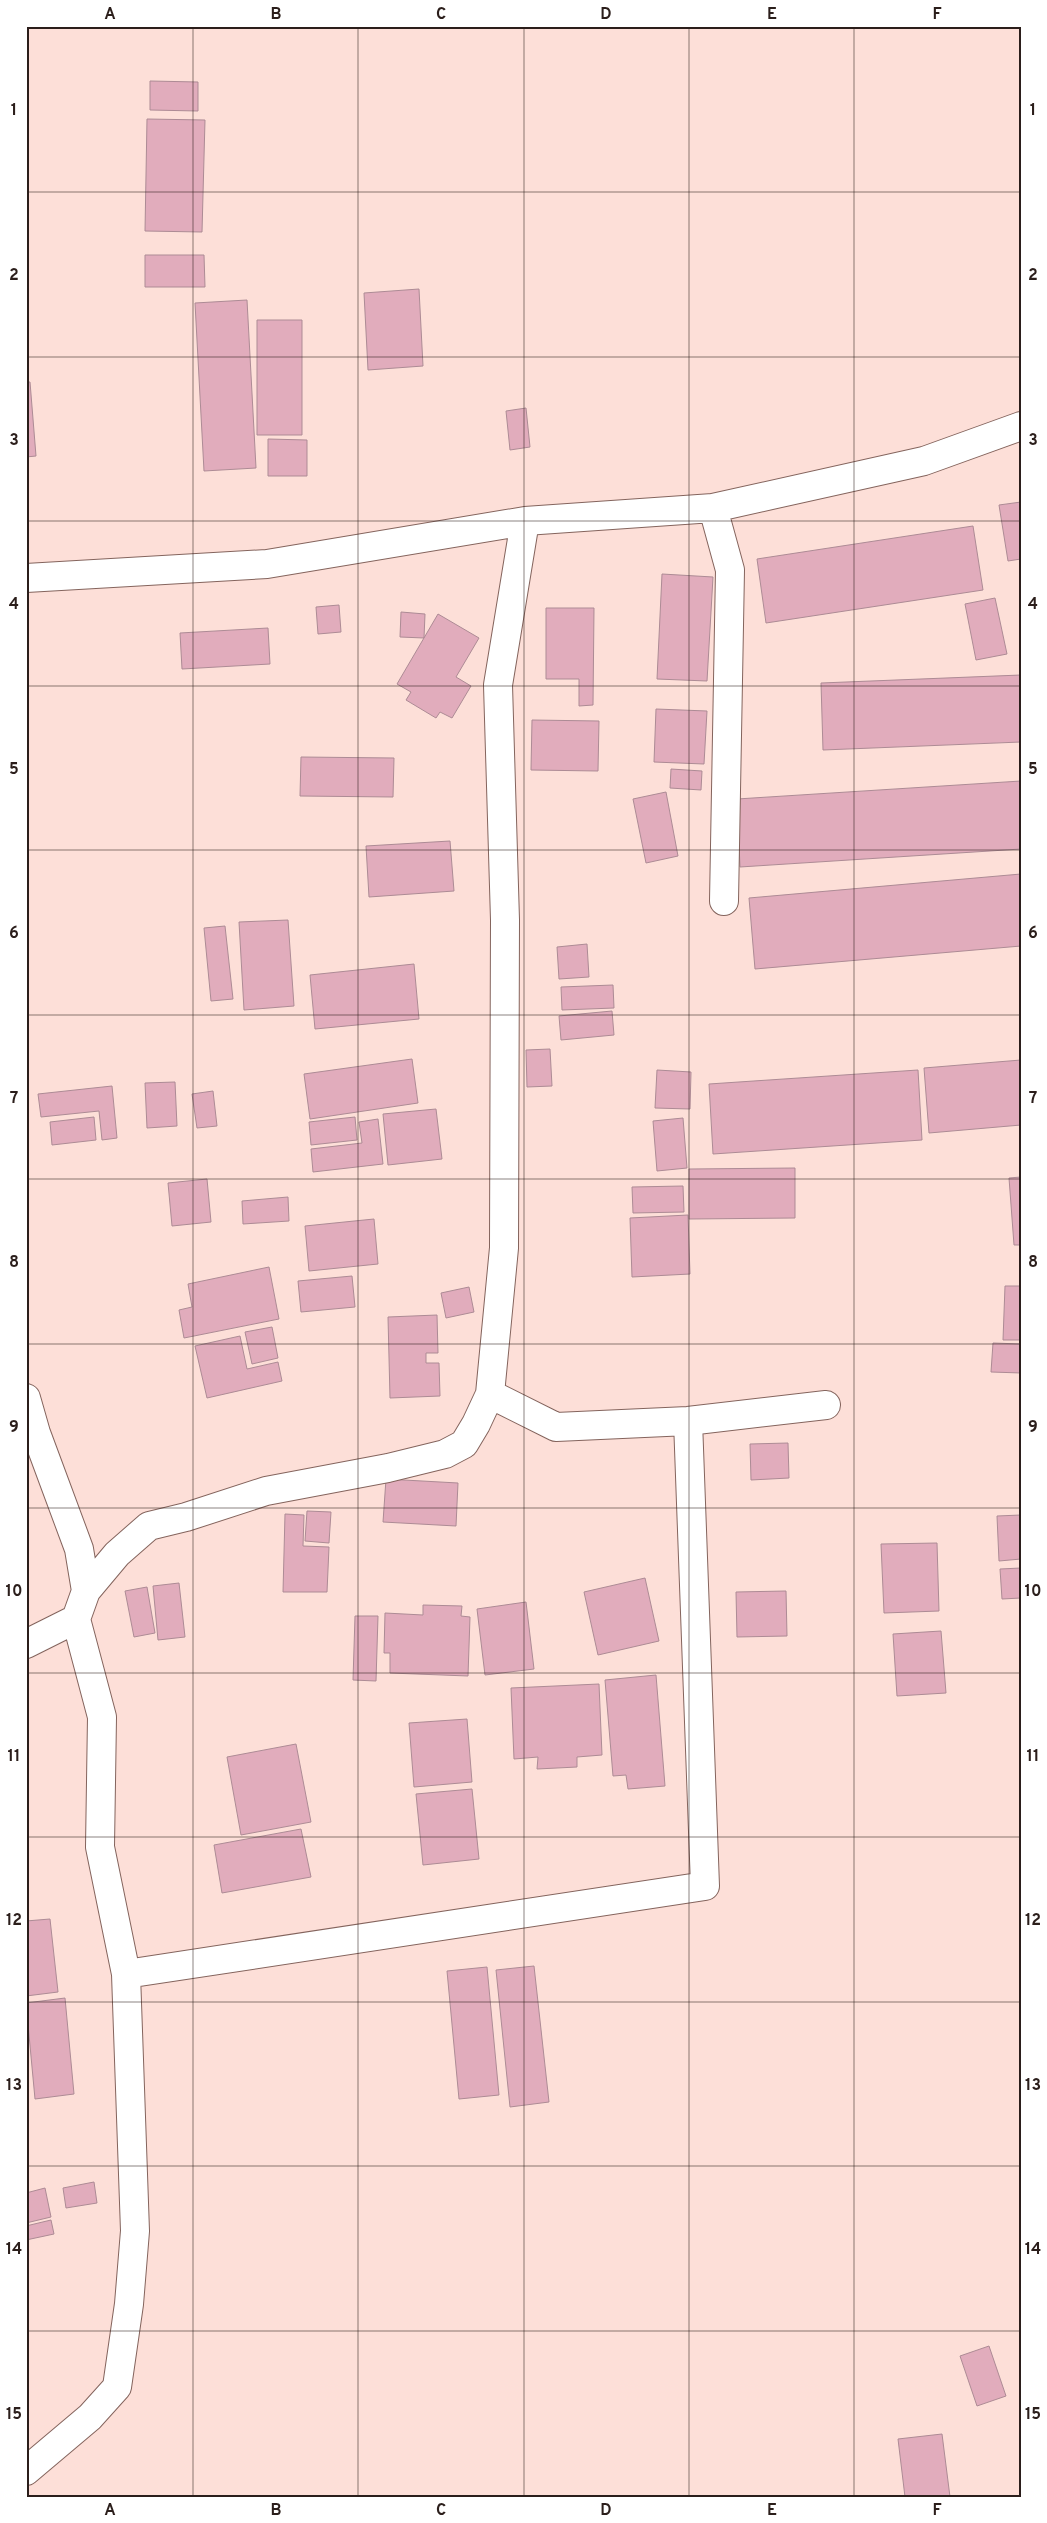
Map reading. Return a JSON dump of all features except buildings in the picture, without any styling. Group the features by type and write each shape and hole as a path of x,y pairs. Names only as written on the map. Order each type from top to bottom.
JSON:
{"street":[{"path":"26,578 267,564 526,521 713,508 924,461 1021,426"},
{"path":"713,508 730,570 724,901"},
{"path":"26,2471 90,2417 117,2388 129,2304 135,2231 126,1974 100,1847 102,1717 76,1619 86,1591 117,1554 149,1526 186,1517 266,1491 388,1468 446,1454 464,1444 490,1394 504,1238 505,920 498,685 526,521"},
{"path":"490,1394 556,1427 688,1421 826,1405"},
{"path":"26,1398 36,1432 79,1548 86,1591"},
{"path":"126,1974 705,1886 688,1421"},
{"path":"26,1644 76,1619"}]}
